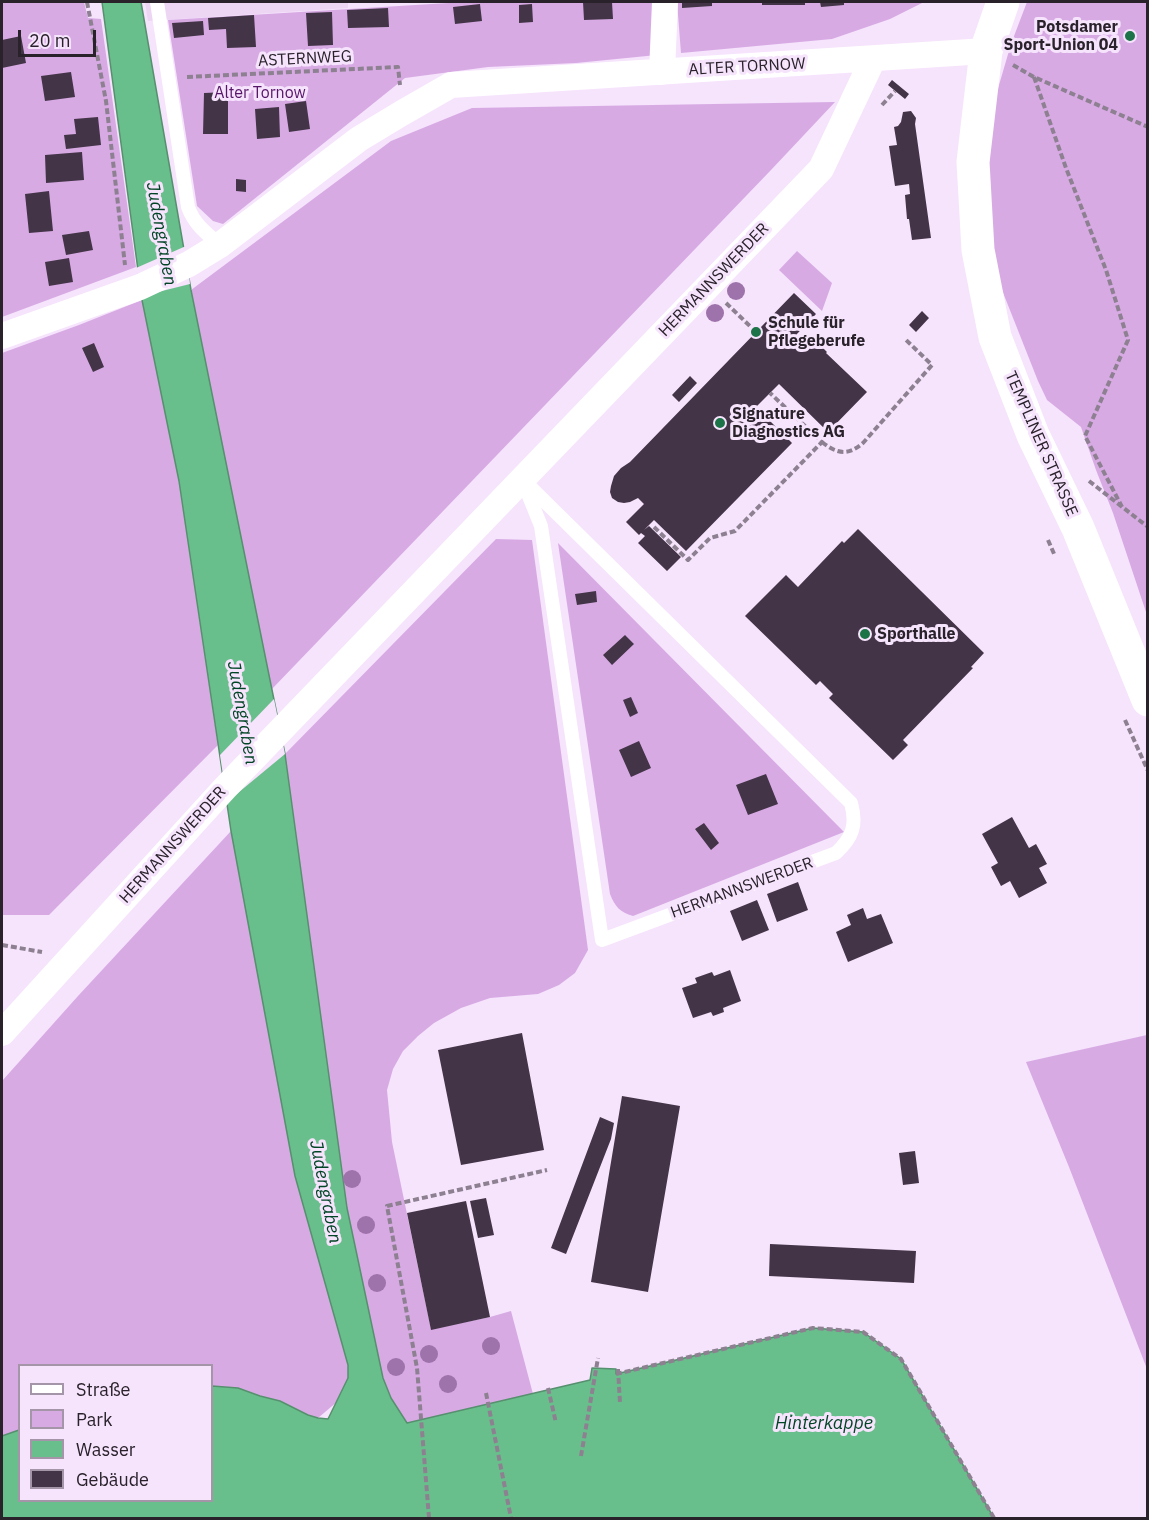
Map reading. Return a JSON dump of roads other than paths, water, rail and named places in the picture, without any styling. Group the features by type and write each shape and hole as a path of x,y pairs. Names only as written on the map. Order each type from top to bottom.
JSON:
{"street":[{"path":"662,72 665,2"},
{"name":"TEMPLINER STRASSE","path":"1003,2 986,51 973,162 978,250 995,337 1033,435 1078,528 1148,700"},
{"name":"ALTER TORNOW","path":"2,336 140,287 189,264 220,245 360,139 452,86 986,51"},
{"name":"HERMANNSWERDER","path":"2,1033 225,788 821,169 873,59"}],"lane":[{"path":"157,2 188,207 199,227 220,245"},
{"name":"HERMANNSWERDER","path":"522,479 852,803 854,824 851,836 836,853 602,940 541,526 522,479"}],"water":[{"path":"102,2 141,2 191,290 285,754 347,1208 383,1378 391,1398 407,1423 590,1380 592,1368 616,1369 616,1374 813,1328 863,1332 901,1359 994,1518 2,1518 2,1436 18,1430 18,1502 213,1502 213,1386 238,1388 280,1401 308,1415 328,1419 348,1378 348,1365 295,1176 231,831 179,481 142,300"}],"place":[{"name":"Potsdamer Sport-Union 04","path":"1130,36"},
{"name":"Schule für Pflegeberufe","path":"756,332"},
{"name":"Signature Diagnostics AG","path":"720,423"},
{"name":"Sporthalle","path":"865,634"}],"park label":[{"name":"Alter Tornow","path":"260,93"}],"water label":[{"name":"Judengraben","path":"161,234"},
{"name":"Judengraben","path":"242,713"},
{"name":"Judengraben","path":"325,1192"},
{"name":"Hinterkappe","path":"824,1424"}]}
